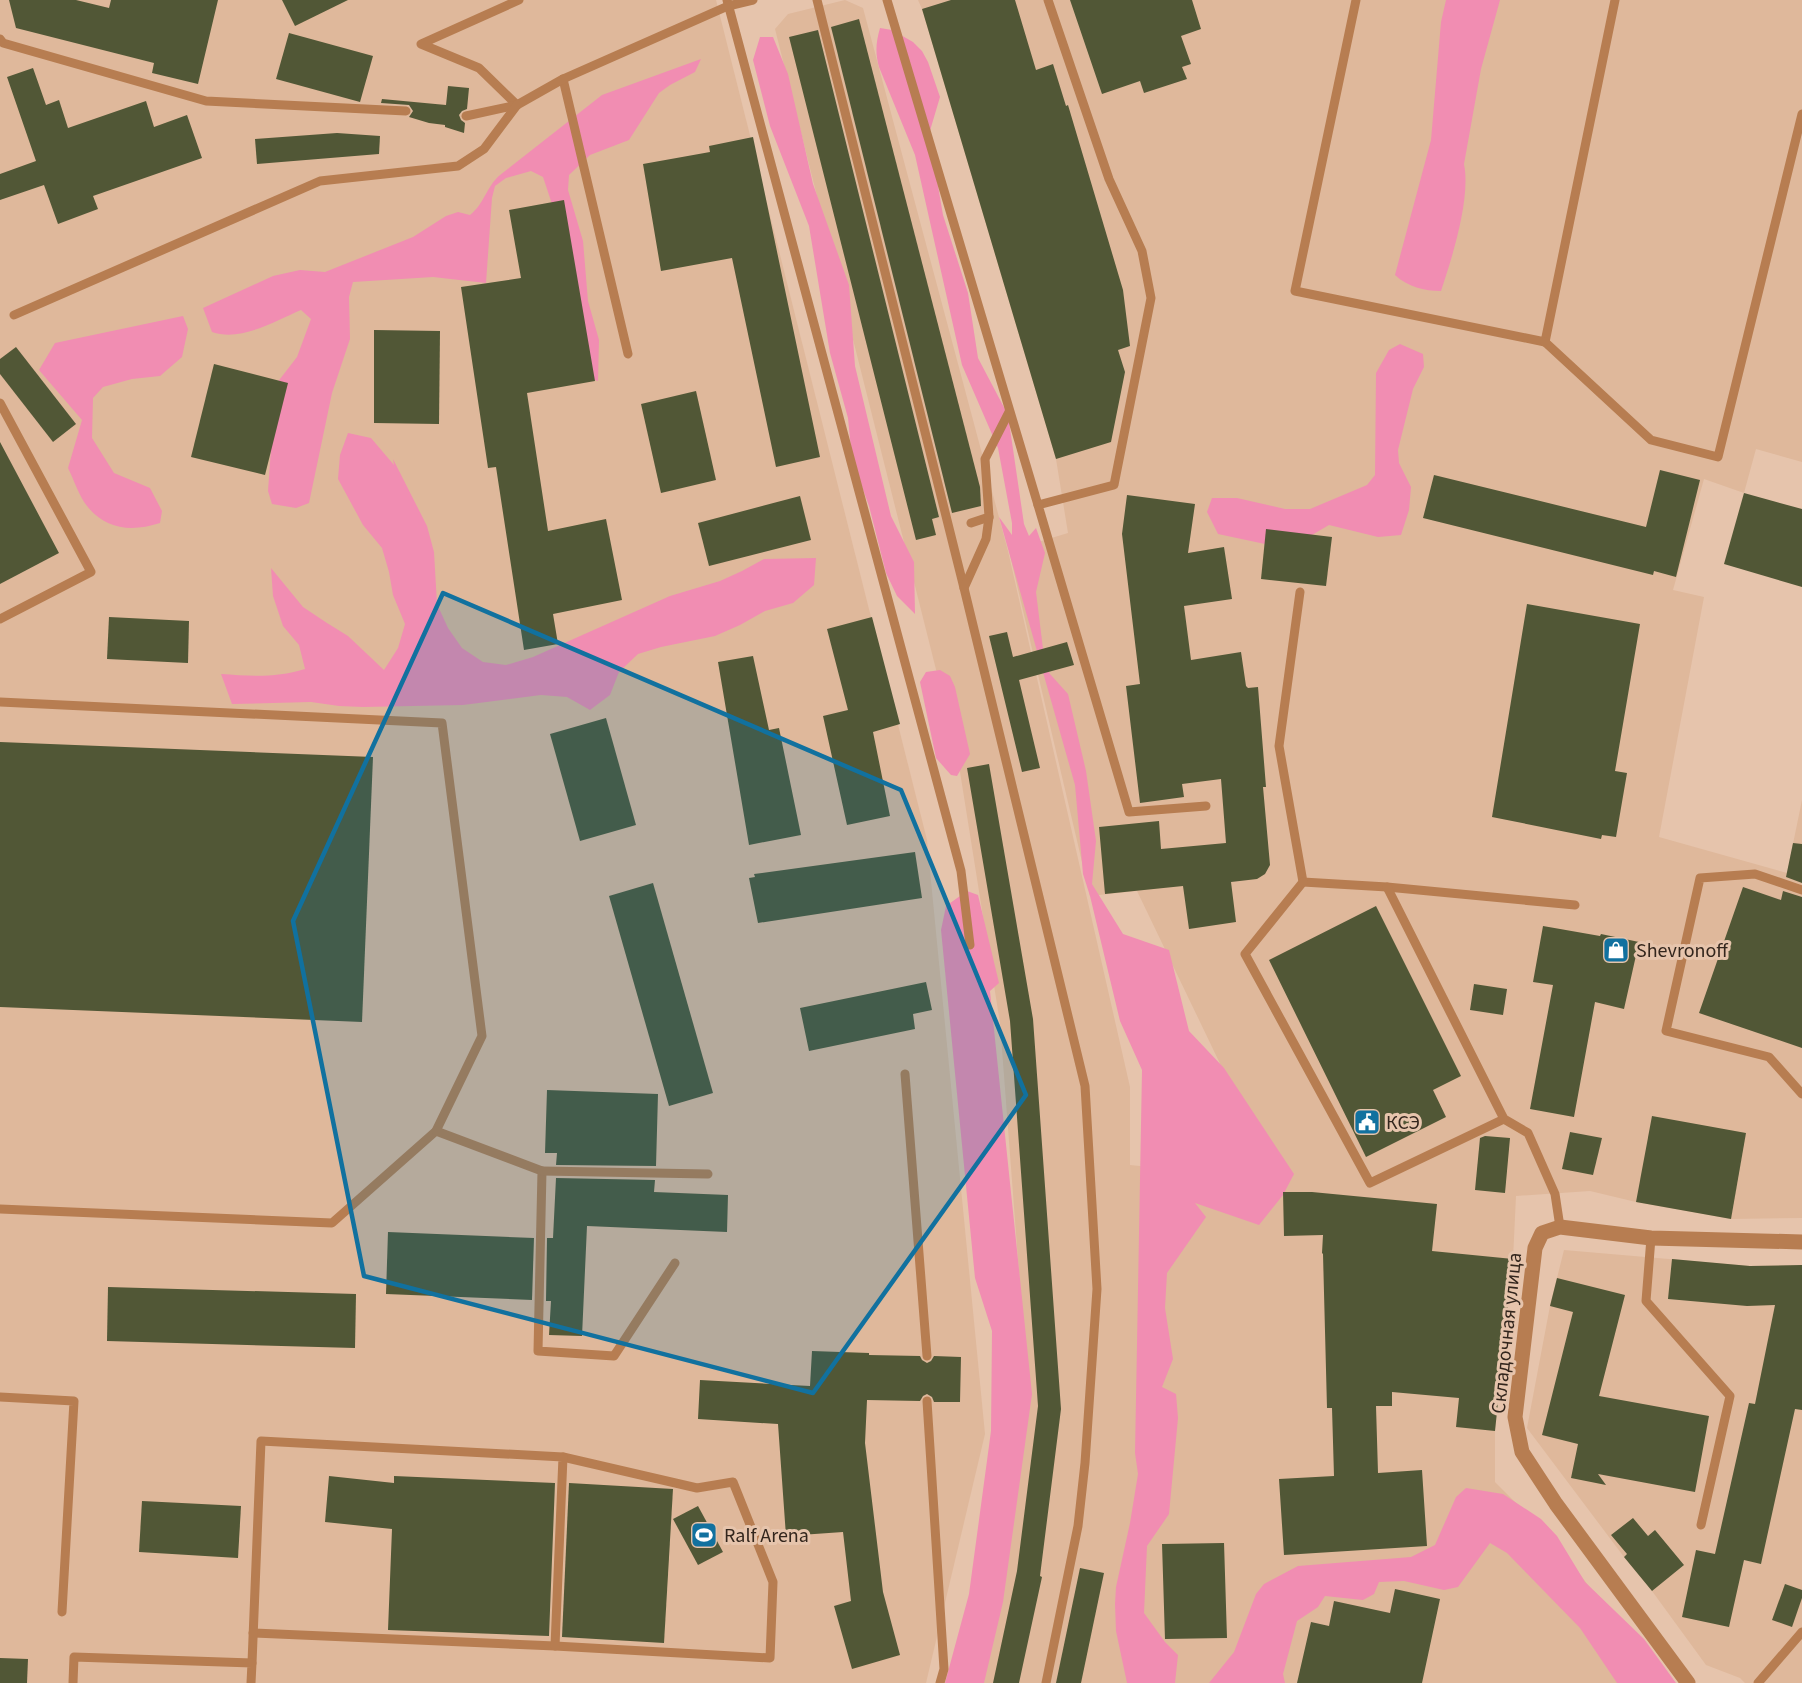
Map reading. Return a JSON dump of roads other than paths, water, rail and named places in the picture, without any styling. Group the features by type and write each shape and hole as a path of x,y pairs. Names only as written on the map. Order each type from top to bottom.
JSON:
{"street":[{"path":"1560,1227 1651,1238 1802,1242"},
{"name":"Складочная улица","path":"1560,1227 1542,1233 1535,1248 1515,1417 1522,1452 1556,1503 1688,1683"}],"lane":[{"path":"517,105 479,68 421,44 519,0"},
{"path":"466,116 517,105 563,79 727,3 753,0"},
{"path":"817,0 964,588 1085,1086 1097,1300 1078,1526 1046,1683"},
{"path":"887,0 1129,813 1206,807"},
{"path":"1038,505 1114,485 1151,298 1142,251 1109,178 1048,0"},
{"path":"1356,0 1295,291 1545,342 1651,440 1718,456 1802,114"},
{"path":"1545,342 1615,0"},
{"path":"727,3 961,871 970,945"},
{"path":"0,39 3,43 206,101 406,111"},
{"path":"563,79 628,354"},
{"path":"14,315 320,181 458,166 484,149 517,105"},
{"path":"0,403 91,572 0,619"},
{"path":"964,588 986,539 989,517 985,459 1008,411"},
{"path":"971,523 989,517"},
{"path":"1300,591 1279,746 1303,882 1245,954 1370,1183 1504,1119"},
{"path":"0,702 442,723 482,1036 436,1131 332,1223 0,1209"},
{"path":"1802,890 1755,874 1700,878 1666,1031 1769,1057 1802,1094"},
{"path":"1303,882 1387,887 1575,905"},
{"path":"1387,887 1504,1119 1528,1133 1555,1194 1560,1227"},
{"path":"905,1074 927,1356"},
{"path":"436,1131 542,1171 708,1174"},
{"path":"542,1171 538,1351 614,1356 675,1263"},
{"path":"1651,1238 1646,1301 1731,1396 1701,1525"},
{"path":"0,1397 74,1401 62,1612"},
{"path":"927,1401 944,1669 940,1683"},
{"path":"251,1683 252,1663 253,1633 261,1441 563,1457 697,1488 733,1482 772,1582 770,1658 253,1633"},
{"path":"555,1646 563,1457"},
{"path":"1758,1683 1802,1632"},
{"path":"73,1683 74,1657 252,1663"}],"place":[{"name":"Shevronoff","path":"1616,950"},
{"name":"КСЭ","path":"1367,1122"},
{"name":"Ralf Arena","path":"704,1535"}]}
